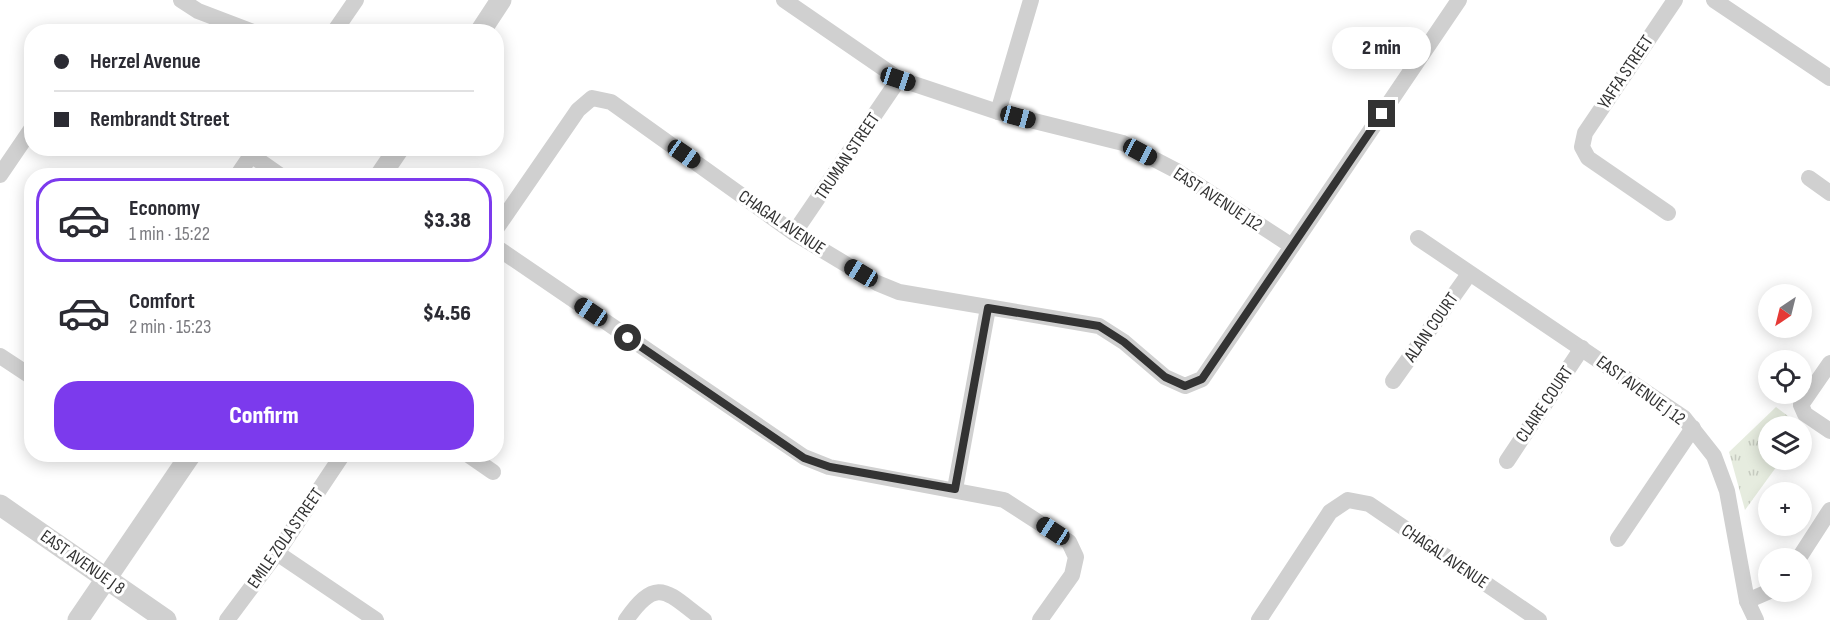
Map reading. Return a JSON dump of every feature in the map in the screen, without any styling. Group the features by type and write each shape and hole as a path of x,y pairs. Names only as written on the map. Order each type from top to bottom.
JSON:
{"street":[{"path":"181,0 198,11 232,24"},
{"path":"340,24 356,0"},
{"path":"485,24 501,0"},
{"name":"EAST AVENUE J12","path":"784,0 898,79 998,112 1123,143 1175,170 1292,246"},
{"path":"998,112 1031,0"},
{"path":"1292,246 1459,0"},
{"name":"YAFFA STREET","path":"1668,213 1588,158 1582,147 1585,133 1675,0"},
{"path":"1714,0 1830,78"},
{"name":"TRUMAN STREET","path":"794,233 898,79"},
{"name":"CHAGAL AVENUE","path":"504,217 578,110 592,98 611,102 794,233 877,283 899,292 1099,326 1124,342 1165,377 1185,386 1202,379 1292,246"},
{"path":"0,175 24,140"},
{"path":"258,156 272,168"},
{"path":"1809,178 1830,193"},
{"name":"EAST AVENUE J 12","path":"1418,238 1684,418 1693,428 1714,456 1727,491 1747,601 1756,620"},
{"path":"504,252 804,458 830,467 1004,500 1069,542 1076,557 1072,575 1040,620"},
{"name":"ALAIN COURT","path":"1393,381 1469,274"},
{"path":"955,489 988,308"},
{"name":"CLAIRE COURT","path":"1507,461 1582,348"},
{"path":"0,356 24,372"},
{"path":"1830,363 1801,405 1805,414 1830,431"},
{"path":"1618,539 1693,428"},
{"path":"78,620 186,462"},
{"name":"EMILE ZOLA STREET","path":"227,620 277,553 338,462"},
{"path":"479,462 493,472"},
{"name":"CHAGAL AVENUE","path":"1259,620 1330,512 1348,500 1369,504 1539,620"},
{"name":"EAST AVENUE J 8","path":"0,505 166,620"},
{"path":"1805,548 1830,510"},
{"path":"277,553 376,620"},
{"path":"626,620 639,602 651,593 666,593 704,620"},
{"path":"1747,601 1758,596"}],"green space":[{"path":"1776,407 1788,416 1767,416"},
{"path":"1758,424 1758,470 1774,470 1765,482 1758,482 1758,492 1745,510 1729,452"}],"route":[{"path":"628,338 804,458 830,467 955,489 988,308 1099,326 1124,342 1165,377 1185,386 1202,379 1382,114"}]}
